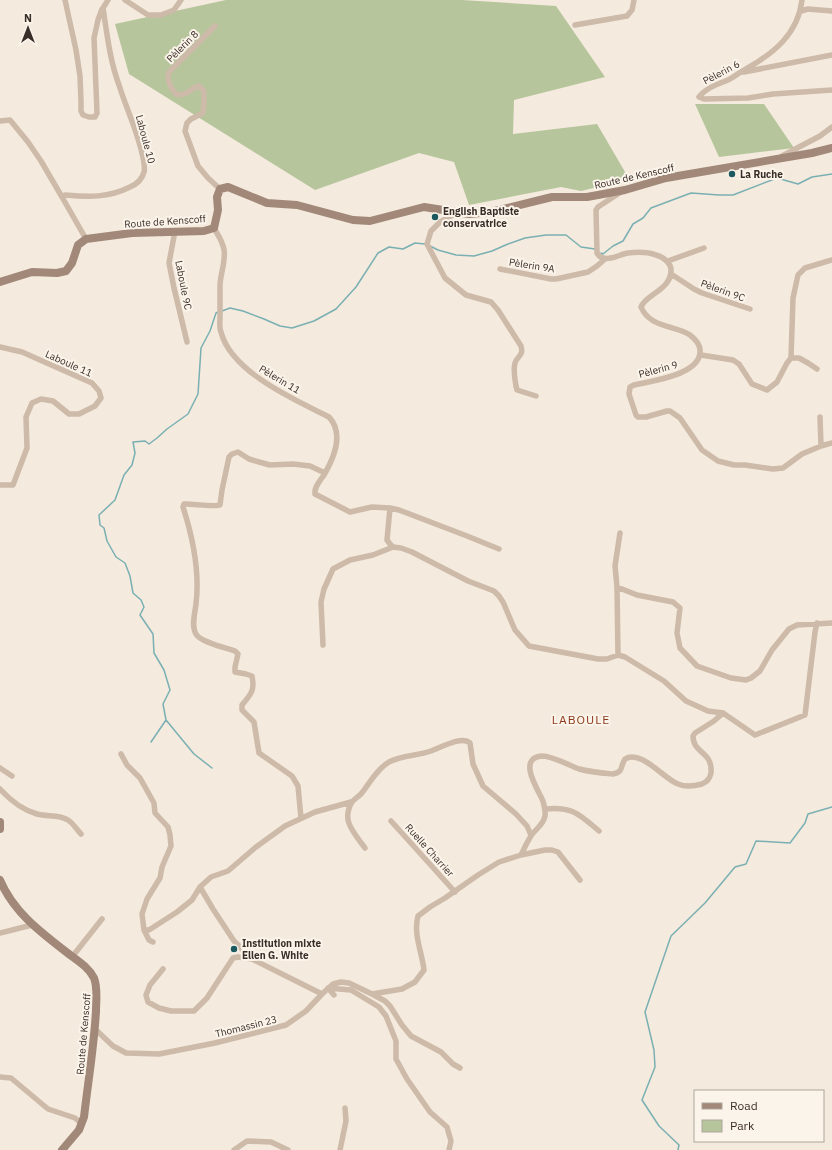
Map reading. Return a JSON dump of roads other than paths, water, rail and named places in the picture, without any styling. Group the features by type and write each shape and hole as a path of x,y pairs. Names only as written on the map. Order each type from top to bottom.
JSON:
{"main road":[{"name":"Route de Kenscoff","path":"86,239 132,233 204,231 214,228 218,210 217,197 220,189 228,187 267,203 297,205 353,220 370,221 424,207 469,214 491,212 552,197 587,197 624,190 666,178 812,154 832,148"},
{"path":"0,282 32,272 57,273 66,271 72,263 78,245 86,239"},
{"path":"0,822 0,829"},
{"name":"Route de Kenscoff","path":"0,880 4,889 19,911 32,925 85,966 94,978 96,989 95,1029 82,1124 79,1130 62,1150"}],"street":[{"path":"65,0 79,70 81,101 80,110 83,115 89,117 95,117 97,113 94,38 98,20 107,0"},
{"path":"125,0 148,15 161,15 174,10 181,0"},
{"path":"575,25 627,16 632,10 634,0"},
{"name":"Pèlerin 6","path":"802,0 801,11 798,18 779,46 764,59 703,92 700,97 704,99 748,98 773,94 832,90"},
{"name":"Laboule 10","path":"62,197 65,195 93,197 109,195 138,183 145,172 138,136 118,85 107,38 103,8"},
{"path":"801,11 808,9 832,11"},
{"name":"Pèlerin 8","path":"215,26 169,72 167,76 168,81 176,94 181,96 184,95 196,86 199,86 204,91 203,113 191,119 187,123 185,132 198,166 220,189"},
{"path":"740,73 832,55"},
{"path":"0,121 10,120 42,161 86,239"},
{"path":"774,160 820,136 832,127"},
{"path":"624,190 598,207 596,210 597,253 599,256 609,259 628,253 644,252 657,255 668,261 671,274 660,291 643,303 641,307 643,312 655,323 690,335 696,340 700,347 701,355 733,360 739,364 752,384 768,390 777,382 791,358 793,298 798,275 805,268 832,260"},
{"path":"459,212 440,222 431,231 427,244 445,278 466,295 491,302 498,310 522,349 521,354 515,363 517,390 536,396"},
{"name":"Pèlerin 11","path":"214,228 224,250 220,284 220,332 225,342 234,356 252,374 279,391 329,417 334,423 337,440 334,456 314,489 315,494 350,512 372,508 390,508"},
{"name":"Laboule 9C","path":"175,232 169,263 187,342"},
{"path":"668,261 704,248"},
{"name":"Pèlerin 9A","path":"500,269 556,279 588,272 605,259"},
{"name":"Pèlerin 9C","path":"671,274 702,293 750,309"},
{"name":"Laboule 11","path":"0,347 22,352 92,382 99,391 101,398 95,406 79,414 69,414 52,401 42,399 32,403 26,417 27,448 21,467 13,485 0,485"},
{"name":"Pèlerin 9","path":"701,355 697,362 679,374 630,387 629,394 636,415 638,417 646,417 670,411 680,418 702,450 718,461 734,465 772,469 783,468 802,454 821,446"},
{"path":"791,358 799,358 817,369"},
{"path":"820,417 821,446 832,443"},
{"path":"301,818 298,786 296,781 292,776 259,753 254,722 242,710 242,705 251,694 254,686 252,676 235,672 238,654 235,650 200,639 194,630 198,584 196,557 184,504 202,504 217,507 220,505 229,457 238,452 249,459 270,465 293,464 310,466 325,473"},
{"path":"393,547 387,540 390,508 409,513 499,549"},
{"path":"618,655 617,587 615,566 620,533"},
{"path":"323,645 321,602 324,589 333,569 350,560 373,555 393,547 401,548 412,552 455,575 494,591 503,602 515,630 529,646 598,659 607,659 618,655 626,657 664,681 686,701 708,711 723,713 755,735 805,715 817,624"},
{"path":"617,587 637,595 673,602 680,608 677,633 680,648 697,666 731,678 746,680 760,671 772,650 789,629 797,625 832,624"},
{"path":"521,855 531,835 540,827 545,816 545,809 532,781 530,773 532,761 536,758 542,756 549,757 580,769 613,774 618,773 621,770 625,759 631,757 648,762 676,784 690,786 703,783 710,777 711,766 709,759 696,748 693,736 723,713"},
{"path":"144,930 149,930 177,912 192,900 200,887 211,877 228,871 256,847 285,826 315,812 352,802 359,796 376,773 395,759 430,752 439,746 467,740 471,745 473,764 483,786 516,814 527,826 531,835"},
{"path":"122,754 127,765 140,778 154,803 155,812 168,827 170,835 171,846 162,867 160,878 147,899 142,914 144,930 149,940 153,942"},
{"path":"0,768 12,776"},
{"path":"0,789 6,796 18,805 37,814 59,817 68,820 81,834"},
{"path":"352,802 348,813 348,822 365,848"},
{"path":"545,809 567,809 580,815 599,831"},
{"name":"Ruelle Charrier","path":"391,820 455,892"},
{"path":"372,994 402,989 415,982 424,970 416,930 418,916 499,862 521,855 552,850 558,852 580,880"},
{"path":"200,887 234,941 252,959"},
{"path":"72,957 102,919"},
{"path":"0,933 32,925"},
{"path":"163,969 150,985 146,995 148,1002 159,1008 171,1011 194,1010 207,998 233,958 238,957 252,959 322,994"},
{"name":"Thomassin 23","path":"95,1029 113,1046 126,1053 159,1054 215,1043 286,1025 306,1011 333,984 341,982 348,983 385,1001 411,1036 441,1052 453,1064 460,1068"},
{"path":"328,988 334,994"},
{"path":"328,988 351,990 379,1008 386,1016 396,1041 396,1059 407,1079 430,1112 447,1128 452,1141 449,1150"},
{"path":"0,1077 11,1078 48,1109 75,1118 82,1124"},
{"path":"340,1150 346,1121 345,1108"},
{"path":"234,1150 247,1141 271,1142 288,1150"}],"waterway":[{"path":"601,253 603,254 613,246 623,241 633,224 643,218 651,208 691,193 733,195 777,178 798,184 812,177 832,174"},
{"path":"430,246 456,255 474,256 492,251 525,238 546,235 566,235 581,247 595,249"},
{"path":"222,311 230,308 243,311 280,326 292,328 314,321 336,309 356,287 378,253 389,247 403,249 415,243 425,244"},
{"path":"151,742 166,720 163,704 170,690 164,670 154,653 153,634 140,615 144,607 141,600 133,593 130,576 125,563 116,557 107,541 104,528 100,525 99,515 115,500 124,475 132,465 135,453 133,442 145,441 149,444 188,414 198,394 201,348 210,331 216,313 218,312"},
{"path":"166,720 194,754 212,768"},
{"path":"678,1150 679,1145 659,1126 642,1100 655,1067 654,1050 645,1012 671,936 705,903 735,867 746,864 756,841 790,843 805,823 808,814 832,807"}],"place":[{"name":"La Ruche","path":"732,174"},
{"name":"English Baptiste conservatrice","path":"435,217"},
{"name":"Institution mixte Ellen G. White","path":"234,949"}],"district":[{"name":"LABOULE","path":"581,720"}]}
